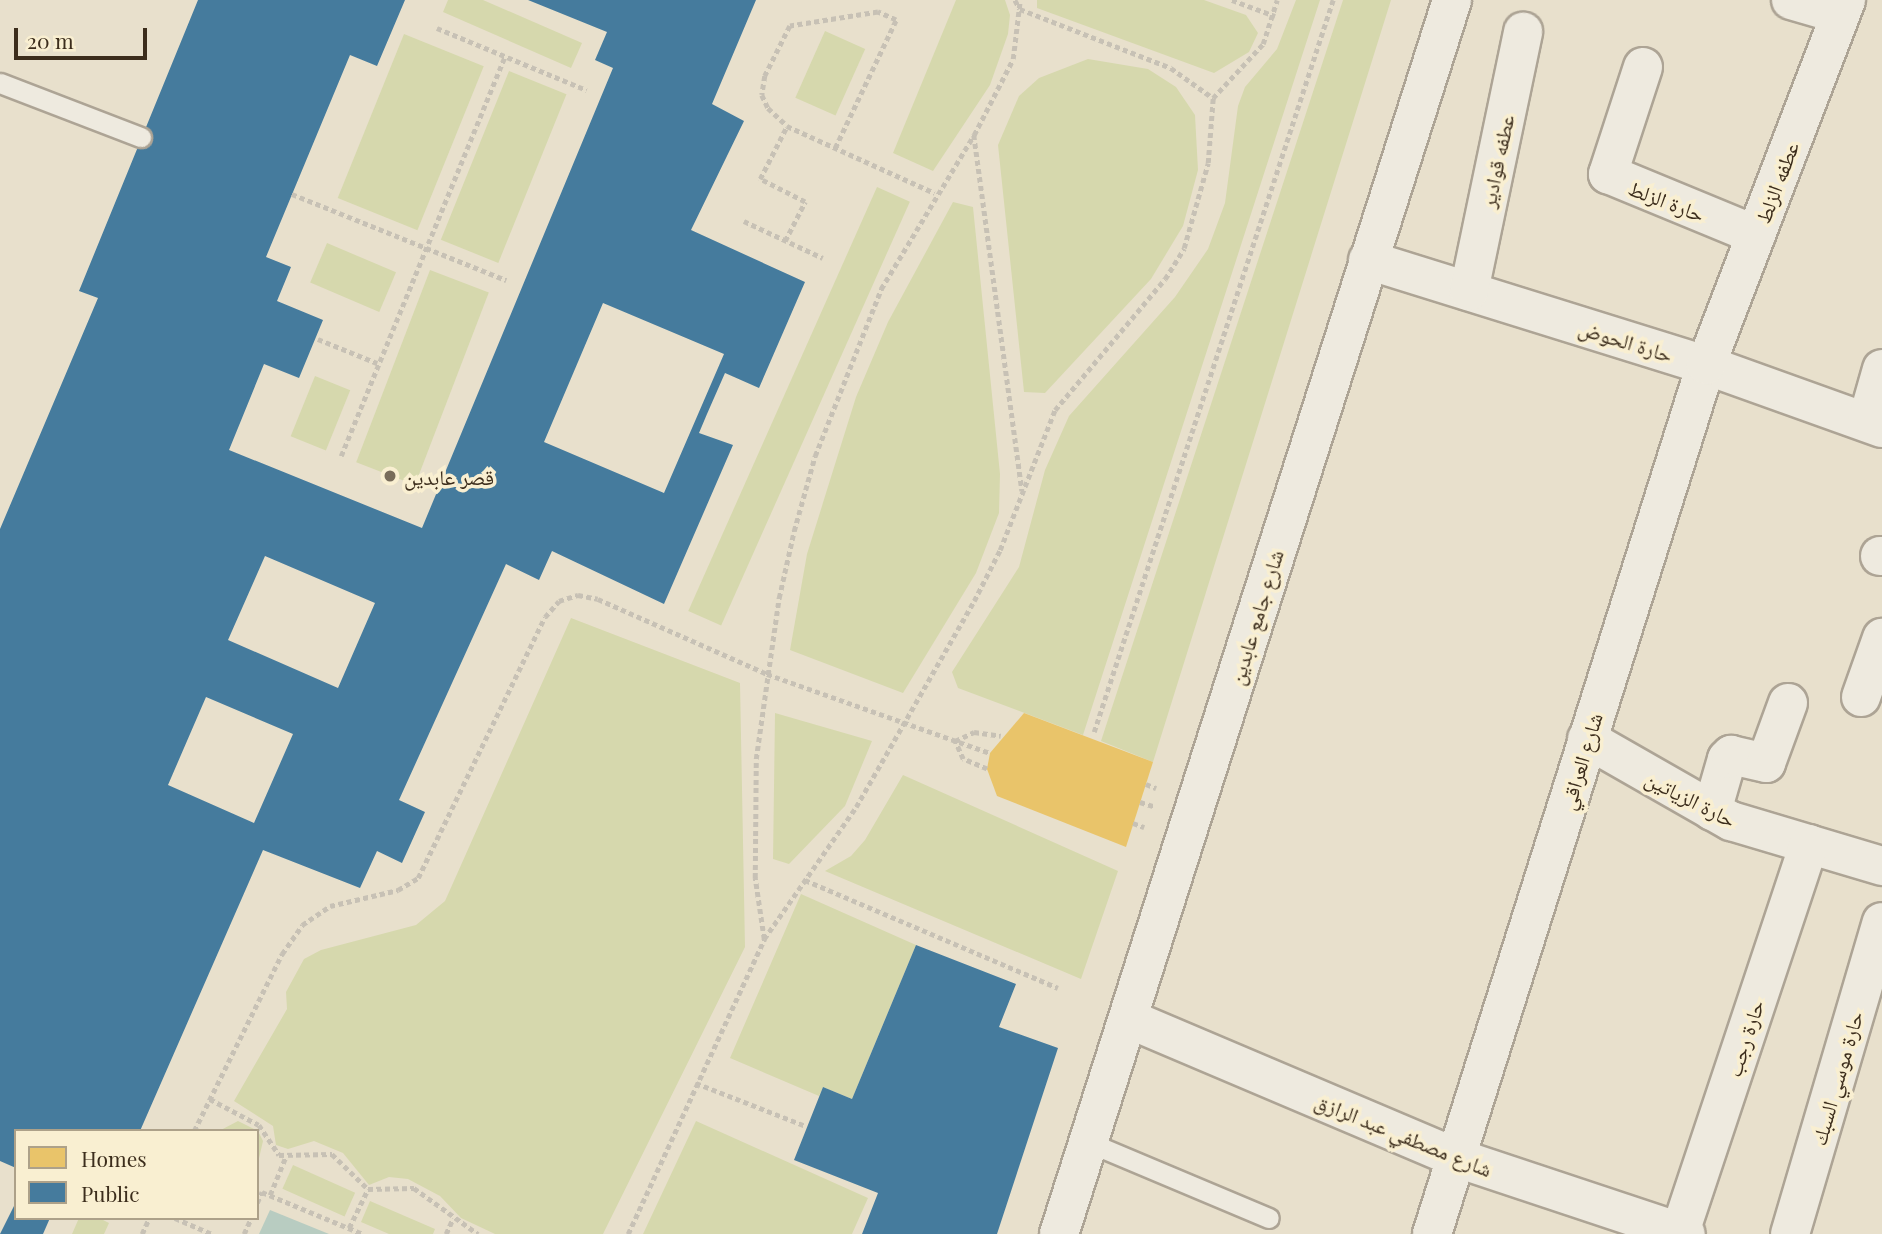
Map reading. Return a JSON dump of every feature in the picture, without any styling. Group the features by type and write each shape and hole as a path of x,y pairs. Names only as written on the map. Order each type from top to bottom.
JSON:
{"street":[{"name":"شارع جامع عابدين","path":"1059,1234 1452,0"},
{"path":"1791,0 1842,7"},
{"name":"عطفه الزلط","path":"1706,365 1842,7"},
{"name":"عطفه قوادير","path":"1469,291 1523,32"},
{"name":"حارة الزلط","path":"1643,67 1608,174 1756,235"},
{"name":"حارة الحوض","path":"1368,260 1706,365 1874,425"},
{"name":"شارع العراقي","path":"1432,1234 1706,365"},
{"path":"1874,425 1882,369"},
{"path":"1861,697 1882,638"},
{"path":"1712,811 1727,759 1731,755 1766,763 1788,703"},
{"name":"حارة الزياتين","path":"1587,739 1712,811 1882,866"},
{"name":"حارة رجب","path":"1683,1233 1808,844"},
{"name":"حارة موسي السبك","path":"1790,1234 1882,922"},
{"name":"شارع مصطفي عبد الرازق","path":"1129,1019 1457,1158 1683,1233"}],"lane":[{"path":"0,83 141,138"},
{"path":"1088,1142 1269,1218"}],"path":[{"path":"764,939 754,847 756,759 779,598 816,456 881,289 935,193 974,135 1013,59 1020,9 1018,0"},
{"path":"1232,0 1275,16"},
{"path":"628,1234 764,939 905,724 974,601 1055,410 1165,279 1185,248 1208,163 1213,99 1263,44 1275,16 1277,0"},
{"path":"1094,732 1333,0"},
{"path":"1020,9 1171,68 1213,99"},
{"path":"835,148 895,20 865,12 790,26 765,76 762,95 768,108 787,126 835,148 935,193"},
{"path":"437,28 587,90"},
{"path":"341,456 424,247 505,56"},
{"path":"785,241 805,202 760,179 787,126"},
{"path":"974,135 1022,492"},
{"path":"292,194 506,280"},
{"path":"744,221 822,258"},
{"path":"318,338 377,363"},
{"path":"195,1129 282,954 302,925 330,906 398,890 418,878 545,617 559,601 578,595 598,599 767,674 990,753"},
{"path":"955,741 974,733 1001,736"},
{"path":"955,741 963,759 987,769"},
{"path":"805,880 1058,988"},
{"path":"696,1083 807,1126"},
{"path":"210,1099 259,1125 274,1152 286,1156 332,1154 368,1189 414,1188 468,1232 478,1234"},
{"path":"270,1195 286,1156"},
{"path":"349,1228 368,1189"},
{"path":"259,1199 262,1192 363,1234"},
{"path":"446,1234 453,1219"},
{"path":"180,1220 212,1234"}],"green space":[{"path":"448,0 483,0 582,43 571,68 443,12"},
{"path":"956,0 1005,0 1010,15 1008,34 990,85 933,171 893,153"},
{"path":"1037,0 1204,0 1246,15 1258,33 1249,52 1214,73 1037,8"},
{"path":"1296,0 1320,0 1083,735 958,688 952,672 1019,567 1045,470 1069,416 1175,297 1208,249 1225,203 1238,106 1245,87 1277,49"},
{"path":"1343,0 1391,0 1153,762 1101,741"},
{"path":"825,31 865,49 836,116 795,98"},
{"path":"404,34 484,66 417,230 338,198"},
{"path":"1088,59 1148,69 1176,87 1195,115 1198,170 1183,226 1151,279 1045,393 1024,392 998,145 1019,96 1039,78"},
{"path":"509,71 566,94 498,263 441,240"},
{"path":"877,187 910,202 721,626 688,611"},
{"path":"953,202 973,207 1000,474 999,513 976,573 903,693 790,650 807,554 856,397 888,322"},
{"path":"327,243 396,272 379,312 310,283"},
{"path":"430,270 489,293 415,485 356,462"},
{"path":"315,376 350,390 326,451 291,436"},
{"path":"571,618 740,683 745,947 603,1234 495,1234 461,1218 440,1196 408,1179 389,1177 369,1185 343,1153 314,1141 288,1149 276,1145 273,1126 234,1101 287,1009 286,992 304,959 321,950 416,925 445,901"},
{"path":"775,713 872,741 845,806 789,864 773,859"},
{"path":"903,775 1118,871 1081,979 825,871 851,856 865,840"},
{"path":"801,894 916,945 852,1099 823,1087 819,1096 730,1058"},
{"path":"238,1121 254,1129 223,1129"},
{"path":"696,1121 868,1198 852,1234 643,1234"},
{"path":"259,1133 263,1141 259,1158"},
{"path":"293,1165 355,1193 345,1216 282,1189"},
{"path":"370,1201 435,1229 433,1234 389,1234 361,1222"},
{"path":"78,1220 103,1220 109,1223 104,1234 72,1234"}],"shaded area":[{"path":"270,1210 329,1234 259,1234"}],"building: Homes":[{"path":"1024,713 1153,762 1126,847 997,796 987,769 990,753"}],"building: Public":[{"path":"198,0 405,0 377,66 350,55 266,257 291,267 277,301 323,320 299,378 264,364 229,450 422,528 613,68 595,60 607,32 528,0 756,0 712,104 744,121 691,230 805,282 759,388 725,373 707,414 699,433 733,445 664,604 552,551 539,580 506,564 399,800 425,812 402,863 377,851 360,888 263,850 141,1129 14,1129 14,1167 0,1161 0,529 98,298 79,291","holes":["603,303 724,354 664,493 544,442","265,556 375,603 338,688 228,640","206,697 293,734 254,823 168,785"]},
{"path":"916,945 1016,984 999,1027 1058,1048 997,1234 862,1234 878,1193 794,1160 823,1087 852,1099"},
{"path":"14,1206 14,1220 49,1220 43,1234 0,1234"}],"place":[{"name":"قصر عابدين","path":"390,476"}]}
